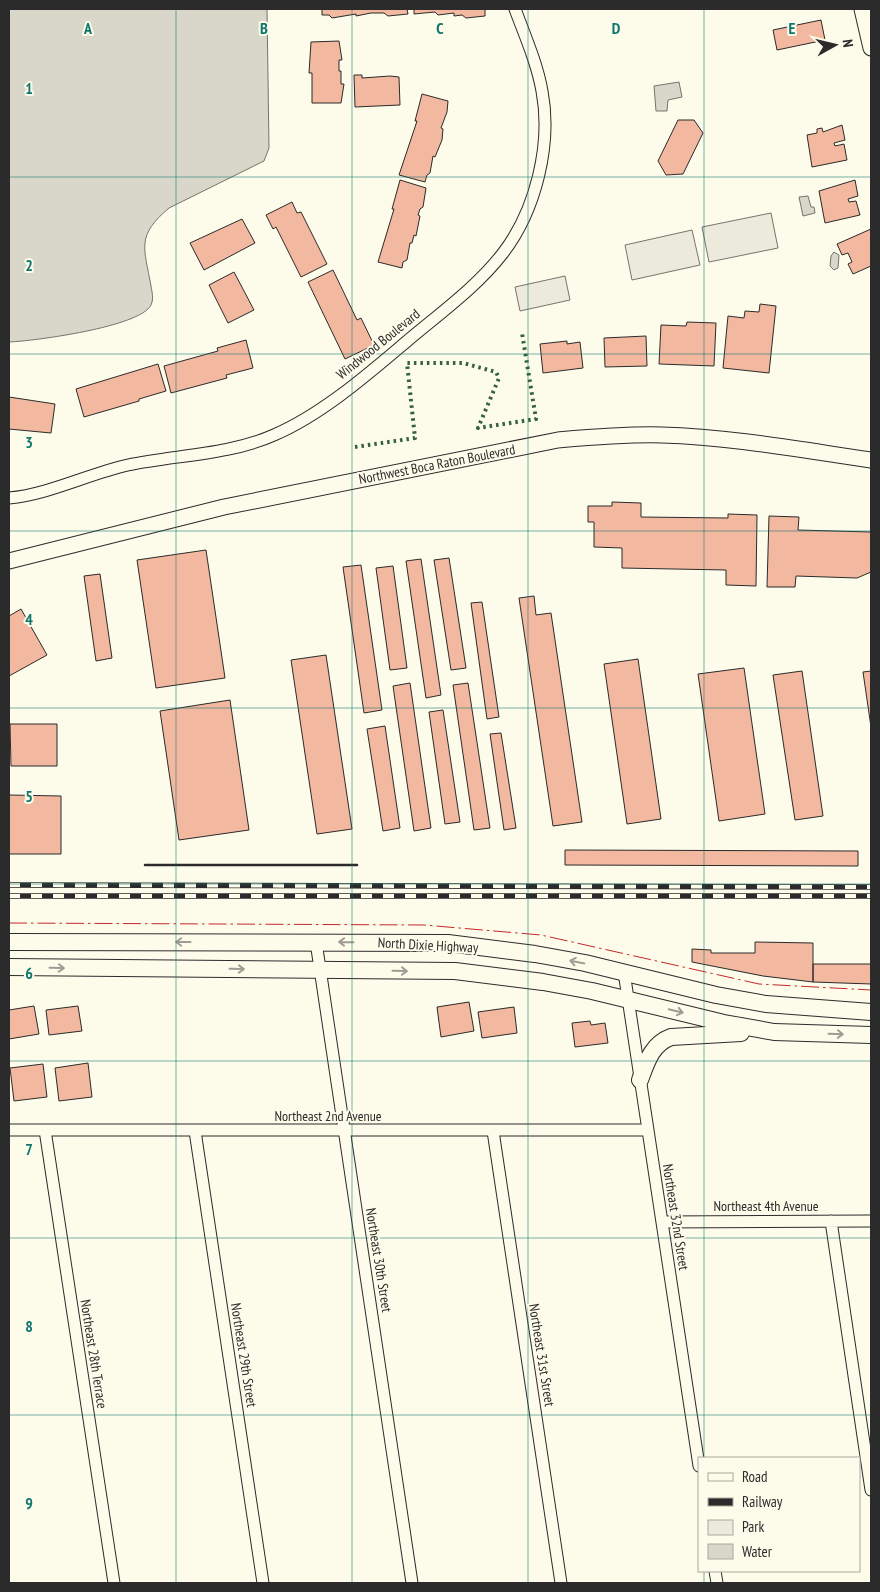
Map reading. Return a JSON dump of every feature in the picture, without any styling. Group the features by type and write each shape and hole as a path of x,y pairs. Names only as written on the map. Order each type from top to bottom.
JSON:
{"main road":[{"name":"North Dixie Highway","path":"9,942 448,943 535,954 624,972 725,997 794,1006 871,1012"},
{"name":"North Dixie Highway","path":"9,967 456,971 543,982 628,999 724,1024 774,1032 871,1035"},
{"path":"640,1080 647,1059 656,1046 671,1037 774,1032"}],"street":[{"name":"Windwood Boulevard","path":"9,498 43,492 127,465 247,444 274,435 300,422 338,396 475,283 509,244 525,214 541,167 545,118 542,93 537,69 515,9"},
{"path":"862,9 871,48"},
{"name":"Northwest Boca Raton Boulevard","path":"9,561 224,507 558,440 610,435 662,435 713,438 871,460"},
{"name":"Northeast 30th Street","path":"316,942 412,1583"},
{"name":"Northeast 32nd Street","path":"624,972 698,1459"},
{"name":"Northeast 2nd Avenue","path":"9,1130 648,1130"},
{"name":"Northeast 28th Terrace","path":"45,1130 114,1583"},
{"name":"Northeast 29th Street","path":"195,1130 263,1583"},
{"name":"Northeast 31st Street","path":"493,1131 561,1583"},
{"path":"831,1221 871,1490"},
{"name":"Northeast 4th Avenue","path":"662,1222 871,1222"}],"green space":[{"path":"771,213 778,248 709,262 702,227"},
{"path":"692,230 700,265 632,280 625,245"},
{"path":"565,276 570,300 520,311 515,287"}],"water":[{"path":"9,9 267,9 269,148 264,161 169,208 151,227 145,243 145,252 152,300 151,305 143,313 108,326 62,336 9,342"},
{"path":"679,82 682,97 668,100 667,111 656,111 654,86"},
{"path":"808,196 815,213 803,216 799,197"},
{"path":"834,252 839,255 838,268 834,270 830,266 831,256"}],"building":[{"path":"322,9 407,9 408,14 388,16 384,13 371,13 332,18 329,15 322,15"},
{"path":"414,9 485,9 485,16 466,18 462,15 454,16 454,13 438,15 435,12 414,14"},
{"path":"821,20 825,40 777,50 773,30"},
{"path":"339,41 342,60 339,60 339,71 341,71 341,84 344,84 341,103 312,103 312,73 309,73 311,42"},
{"path":"354,75 362,75 362,78 399,77 400,105 355,107"},
{"path":"422,94 448,101 447,112 441,128 443,129 442,140 435,157 433,156 430,173 427,175 425,182 399,175 417,121 415,121"},
{"path":"678,120 694,120 703,133 683,174 666,175 658,161"},
{"path":"842,125 845,140 834,143 835,146 844,144 847,160 812,167 807,135 817,133 817,129 822,128 823,132"},
{"path":"400,180 426,188 423,207 418,215 420,216 416,236 414,235 412,243 410,243 407,260 403,262 402,268 378,262 394,209 392,209"},
{"path":"855,180 858,196 848,199 849,202 856,201 860,215 825,223 819,191"},
{"path":"292,202 297,213 301,212 327,264 301,277 276,227 273,229 266,215"},
{"path":"242,219 255,243 204,270 190,243"},
{"path":"871,229 871,266 853,274 848,264 852,262 848,253 842,255 837,244"},
{"path":"333,270 357,320 361,318 374,345 345,359 308,282"},
{"path":"234,272 254,310 228,323 209,285"},
{"path":"760,304 776,306 769,373 723,368 728,316 744,318 745,311 759,312"},
{"path":"687,322 716,323 714,366 659,364 661,325 686,326"},
{"path":"646,336 647,366 605,367 604,338"},
{"path":"246,340 253,368 226,375 227,378 171,393 164,366 218,351 217,348"},
{"path":"567,341 567,344 580,342 583,368 543,373 540,344"},
{"path":"158,364 166,391 84,417 76,389"},
{"path":"9,397 55,404 51,433 9,429"},
{"path":"612,502 641,503 641,517 728,518 728,514 757,515 756,586 726,585 726,570 622,568 622,548 594,547 594,522 588,522 588,506 612,506"},
{"path":"769,516 799,517 798,530 871,532 871,572 857,578 796,576 795,587 767,587"},
{"path":"206,550 225,678 156,688 137,560"},
{"path":"449,558 466,668 451,670 434,560"},
{"path":"421,559 441,695 426,698 406,561"},
{"path":"361,565 382,710 364,713 343,567"},
{"path":"393,566 407,668 390,670 376,568"},
{"path":"100,574 112,658 96,661 84,576"},
{"path":"534,596 536,615 551,613 582,822 553,826 519,598"},
{"path":"482,602 499,717 487,719 471,603"},
{"path":"21,609 47,655 9,676 9,616"},
{"path":"326,655 352,829 317,834 291,660"},
{"path":"638,659 661,819 627,824 604,664"},
{"path":"744,668 765,814 719,821 698,674"},
{"path":"802,671 823,816 795,820 773,675"},
{"path":"871,671 871,727 863,672"},
{"path":"410,683 431,828 414,831 393,686"},
{"path":"468,683 490,828 474,830 453,685"},
{"path":"230,700 249,830 179,840 160,711"},
{"path":"443,710 460,822 445,824 429,712"},
{"path":"10,724 57,724 57,766 11,766"},
{"path":"385,726 400,828 383,831 367,729"},
{"path":"501,733 516,828 504,830 490,734"},
{"path":"9,795 61,796 61,854 9,854"},
{"path":"565,850 858,851 858,866 565,865"},
{"path":"755,942 813,943 813,982 763,976 692,962 692,949 711,950 711,953 755,953"},
{"path":"813,964 871,964 871,984 813,982"},
{"path":"469,1002 474,1031 441,1037 437,1007"},
{"path":"34,1006 39,1034 9,1039 9,1010"},
{"path":"78,1006 82,1031 49,1035 46,1010"},
{"path":"514,1007 517,1033 482,1038 478,1012"},
{"path":"590,1021 591,1025 605,1023 608,1043 575,1047 572,1023"},
{"path":"88,1063 92,1097 59,1101 55,1068"},
{"path":"43,1064 47,1097 14,1101 10,1068"}],"railway":[{"path":"9,885 871,887"},
{"path":"9,896 871,896"}],"hedge":[{"path":"355,447 415,438 407,363 463,363 496,372 499,378 478,428 536,419 522,333"}],"wall":[{"path":"145,865 357,865"}],"power":[{"path":"9,923 424,925 541,935 759,984 871,990"}]}
